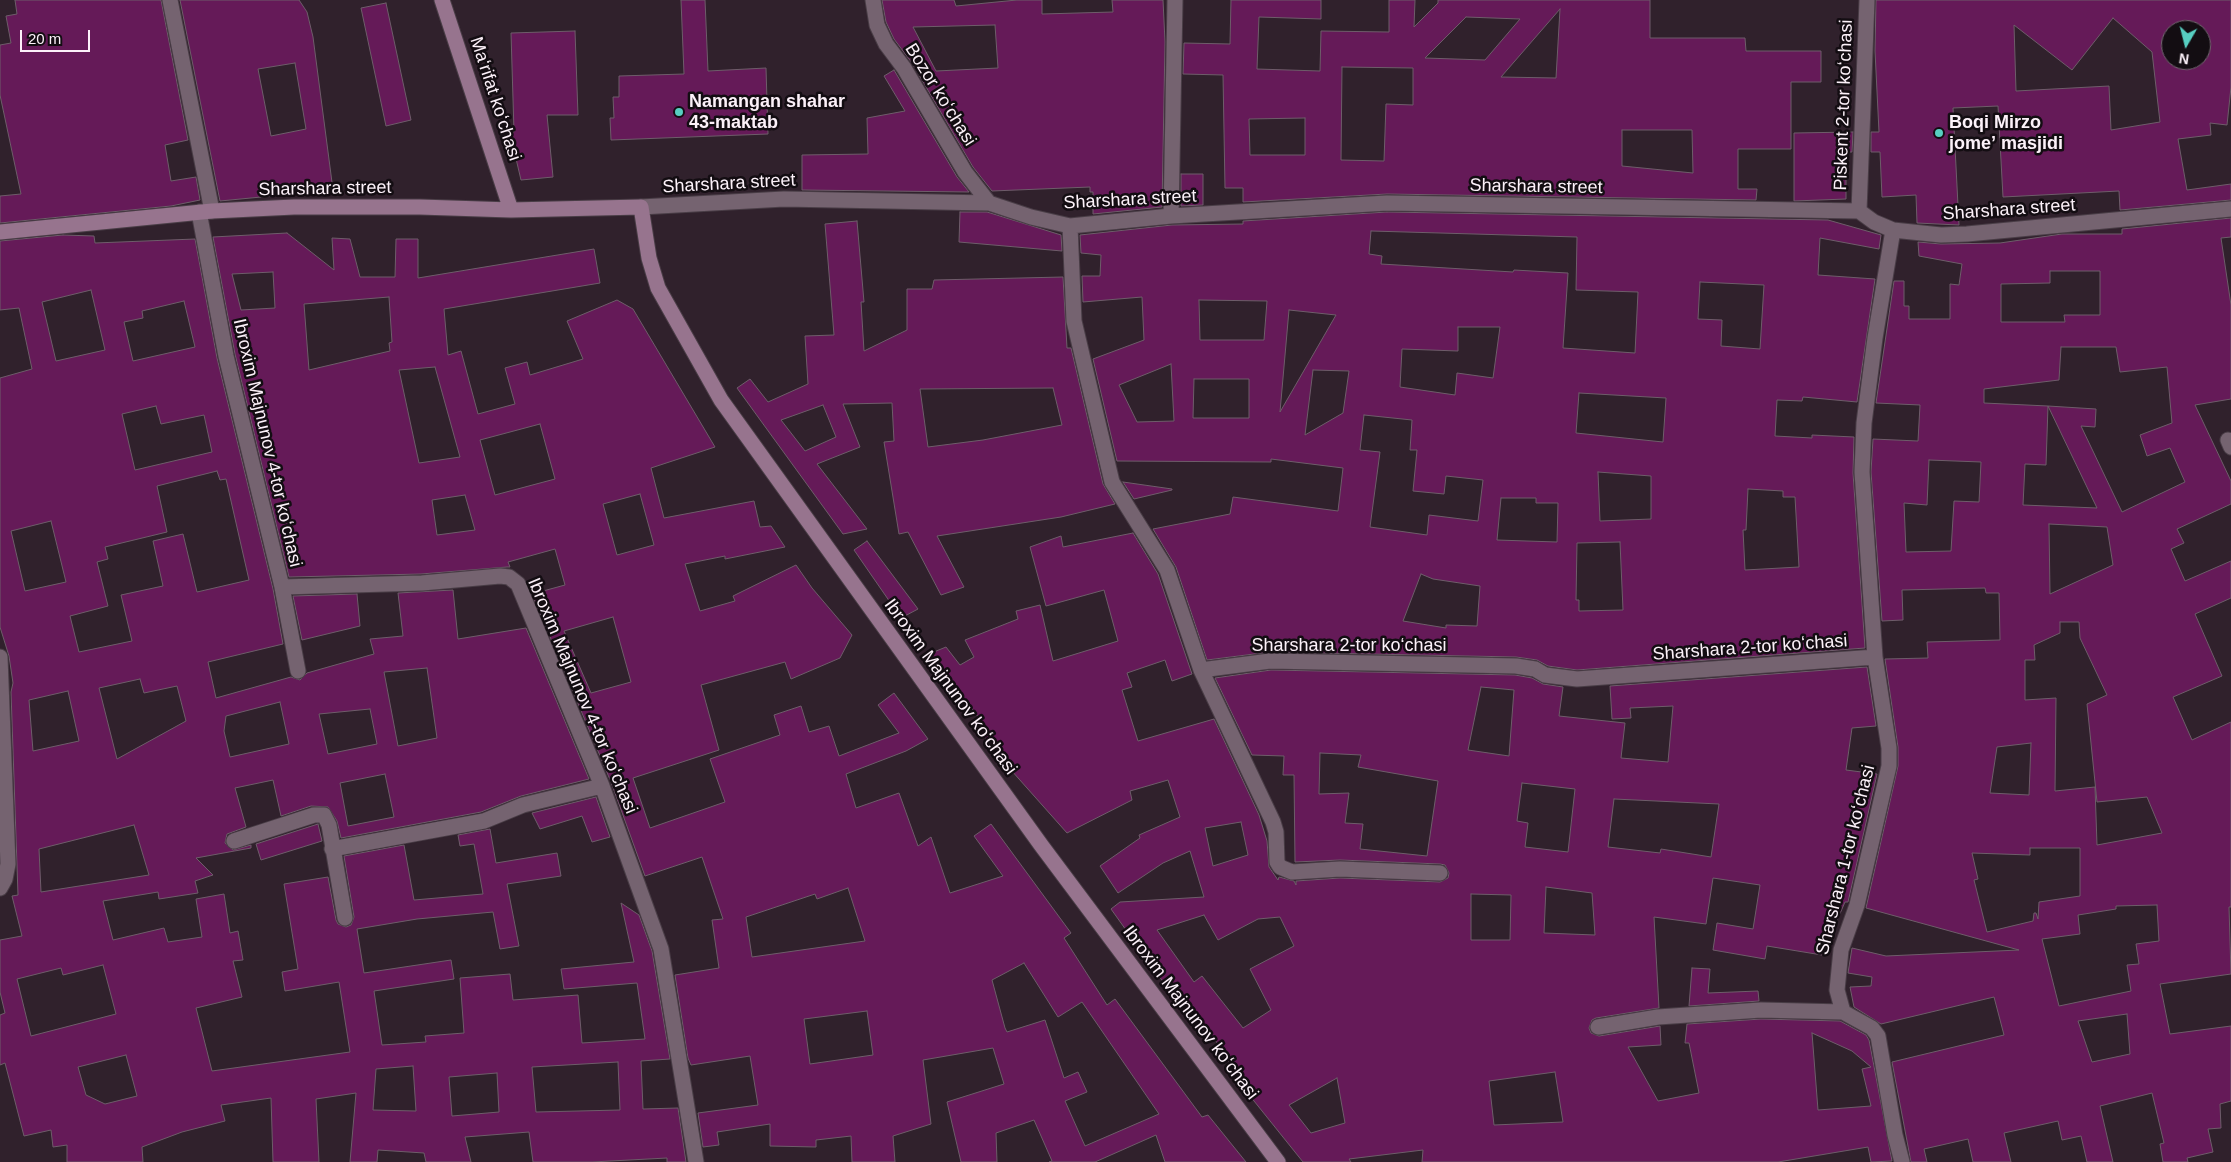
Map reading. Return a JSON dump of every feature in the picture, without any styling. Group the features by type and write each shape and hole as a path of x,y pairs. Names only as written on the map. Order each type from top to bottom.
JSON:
{"street":[{"name":"Ibroxim Majnunov 4-tor koʻchasi","path":"170,0 206,211 226,356 282,587 509,577 518,584 602,786 661,949 696,1162"},
{"name":"Maʻrifat koʻchasi","path":"442,0 512,210"},
{"name":"Bozor koʻchasi","path":"872,0 877,24 886,44 904,68 965,172 989,203"},
{"path":"1171,216 1174,0"},
{"name":"Piskent 2-tor koʻchasi","path":"1859,211 1867,0"},
{"name":"Sharshara street","path":"0,232 206,211 323,207 512,210 641,207 784,199 989,203 1030,217 1070,226 1171,216 1387,203 1859,211 1874,222 1893,230 1941,235 2231,209"},
{"name":"Ibroxim Majnunov koʻchasi","path":"641,207 649,258 658,288 721,400 1040,845 1278,1162"},
{"path":"1070,226 1074,321 1112,482 1167,570 1201,670 1273,822 1276,832 1277,862 1280,867 1292,872 1340,869 1440,873"},
{"name":"Sharshara 1-tor koʻchasi","path":"1843,1012 1837,990 1841,950 1857,906 1889,766 1889,748 1875,657 1862,472 1875,338 1893,230"},
{"path":"282,587 298,671"},
{"path":"0,656 8,864 5,878 0,888"},
{"name":"Sharshara 2-tor koʻchasi","path":"1201,670 1270,660 1507,665 1535,669 1546,675 1561,679 1577,679 1875,657"},
{"path":"332,849 484,822 523,805 602,786"},
{"path":"234,841 320,814 326,816 345,918"},
{"path":"1598,1027 1658,1017 1761,1010 1843,1012 1872,1028 1878,1036 1895,1136 1902,1162"}],"building":[{"path":"15,0 161,0 188,140 165,145 171,181 196,177 200,200 171,206 0,223 0,196 21,194 0,95 0,45 11,43 6,16 17,14"},
{"path":"180,0 299,0 307,12 313,37 333,190 220,201","holes":["295,63 306,129 271,136 258,69"]},
{"path":"681,0 705,0 708,71 766,68 768,134 611,140 610,118 614,118 613,97 619,97 619,76 684,74"},
{"path":"882,0 954,0 956,6 1017,0 1042,0 1042,14 1113,12 1112,0 1163,0 1165,42 1162,207 1093,214 1093,192 1090,192 1090,187 992,191 973,167 912,63 894,39 886,22","holes":["995,25 998,68 936,71 913,27"]},
{"path":"1231,0 1321,0 1321,19 1259,17 1257,69 1320,71 1321,31 1389,32 1389,0 1415,0 1414,27 1438,3 1438,0 1650,0 1650,38 1745,38 1746,51 1821,51 1821,82 1791,82 1791,149 1738,149 1738,189 1757,189 1756,200 1387,194 1243,202 1243,188 1225,188 1223,75 1183,74 1184,43 1230,44","holes":["1560,9 1556,78 1501,77","1466,17 1520,19 1485,60 1425,58","1342,67 1413,68 1413,105 1386,104 1384,161 1341,160","1305,118 1305,155 1250,155 1249,119","1622,130 1692,130 1693,173 1622,166"]},
{"path":"1876,0 2231,0 2231,87 2227,125 2210,123 2211,135 2178,139 2187,190 2231,184 2231,200 2120,210 2119,191 2003,197 1998,106 1953,108 1959,225 1917,223 1916,195 1882,197 1880,152 1871,152 1871,132 1879,132 1875,51","holes":["2113,18 2152,52 2160,122 2111,130 2109,86 2016,91 2014,25 2072,70"]},
{"path":"386,3 411,120 386,126 361,8"},
{"path":"575,31 578,115 547,115 553,177 521,180 510,133 514,132 511,33"},
{"path":"894,70 957,177 969,192 802,190 802,155 868,154 867,118 905,111 884,76"},
{"path":"1853,132 1852,152 1846,152 1846,199 1794,201 1794,133"},
{"path":"1181,174 1203,174 1203,205 1181,206"},
{"path":"960,212 987,212 1061,235 1062,251 959,242"},
{"path":"1387,212 1828,220 1881,235 1879,249 1820,238 1818,275 1875,279 1857,402 1803,397 1802,401 1777,400 1775,436 1812,438 1812,435 1854,437 1853,473 1865,648 1577,670 1548,666 1537,660 1516,657 1270,652 1207,660 1176,567 1153,529 1230,514 1233,497 1338,511 1343,468 1271,459 1271,462 1117,461 1093,359 1144,340 1142,297 1083,302 1082,276 1100,276 1101,255 1081,253 1080,235 1172,225 1243,224 1243,221","holes":["1371,231 1577,237 1576,290 1638,292 1635,353 1563,348 1568,273 1514,270 1513,272 1381,264 1382,256 1369,254","1700,282 1764,285 1760,349 1721,346 1722,320 1698,319","1199,300 1267,301 1264,340 1200,340","1289,310 1336,315 1280,412","1458,327 1500,327 1493,378 1457,373 1455,395 1400,387 1402,349 1458,351","1171,364 1174,421 1137,422 1119,385","1313,370 1349,371 1343,413 1305,435","1194,379 1249,379 1249,418 1193,418","1579,393 1666,398 1663,442 1576,433","1364,415 1412,420 1410,450 1417,450 1413,491 1444,494 1446,476 1483,480 1478,521 1429,515 1427,535 1370,527 1380,452 1360,450","1598,472 1651,476 1651,519 1600,521","1748,489 1783,491 1783,497 1795,497 1799,567 1745,570 1743,530 1746,530","1501,498 1536,498 1536,503 1558,503 1557,542 1497,540","1620,542 1623,610 1579,611 1579,600 1576,600 1577,543","1421,574 1433,579 1480,586 1477,626 1446,625 1446,628 1403,621"]},
{"path":"2231,218 2231,237 2221,238 2231,305 2231,399 2195,405 2231,481 2231,504 2177,529 2184,543 2171,549 2185,581 2231,561 2231,598 2195,614 2222,676 2173,697 2192,740 2231,722 2231,907 2229,907 2231,974 2160,984 2170,1034 2231,1026 2231,1101 2220,1104 2221,1128 2208,1129 2213,1152 2187,1158 2188,1162 2163,1162 2160,1144 2164,1143 2152,1093 2100,1106 2113,1162 2087,1162 2081,1136 2062,1140 2058,1121 2004,1133 2011,1162 1973,1162 1968,1139 1924,1149 1927,1162 1911,1162 1892,1062 2004,1035 1994,997 1881,1024 1854,1007 1850,987 1871,986 1872,977 1848,973 1852,948 1886,956 2019,950 1866,908 1898,766 1898,747 1885,659 1928,658 1927,642 2000,640 1999,593 1986,593 1985,588 1902,590 1903,620 1882,621 1871,472 1873,439 1918,441 1920,405 1876,403 1894,281 1904,281 1904,306 1909,306 1909,319 1950,319 1950,284 1959,285 1962,264 1919,256 1918,242 1941,244 2000,243 2062,234 2122,234 2122,229","holes":["2050,271 2100,271 2100,315 2064,315 2065,322 2001,322 2001,284 2050,283","2061,347 2116,347 2120,372 2167,367 2172,423 2140,435 2147,456 2170,448 2185,482 2122,512 2081,426 2095,427 2096,409 1984,403 1984,389 2059,380","2048,406 2097,508 2023,505 2025,464 2046,465","1929,460 1981,462 1979,502 1954,501 1951,551 1906,552 1904,503 1927,505","2049,524 2107,527 2113,565 2050,594","2060,622 2079,622 2080,638 2107,695 2087,704 2097,802 2147,797 2162,833 2097,845 2095,787 2055,791 2056,698 2025,700 2025,660 2035,660 2034,645 2060,633","2031,743 2029,795 1990,793 1997,747","2030,848 2080,848 2080,896 2039,902 2038,919 2036,913 2034,913 2033,921 1987,932 1974,880 1978,879 1972,853 2030,855","2157,905 2159,941 2136,944 2139,964 2127,965 2131,991 2059,1006 2042,939 2080,934 2078,915 2116,909 2116,906","2127,1014 2130,1054 2092,1062 2078,1021"]},
{"path":"857,221 864,302 861,302 864,351 907,330 907,289 932,289 934,280 1063,277 1067,348 1071,348 1103,484 1115,504 1061,517 937,536 964,587 941,595 908,532 899,534 884,442 894,441 892,403 843,404 860,447 817,464 867,529 843,534 737,388 750,379 768,402 808,384 805,336 834,335 825,224","holes":["1053,388 1062,425 983,440 928,447 920,389","823,405 836,437 805,451 781,420"]},
{"path":"287,233 334,270 332,238 350,239 360,277 395,277 396,239 418,239 418,278 594,249 600,283 444,309 448,355 461,351 478,414 515,404 505,368 527,362 530,375 583,359 567,321 617,300 633,309 715,447 651,468 664,518 754,501 760,527 771,526 785,547 725,559 725,556 685,564 700,611 735,601 733,596 796,565 812,588 852,635 840,658 791,679 785,662 701,685 719,750 633,778 650,828 725,802 710,759 780,735 774,715 801,706 809,732 829,726 839,756 899,733 878,705 894,693 928,739 906,751 846,774 856,808 899,793 918,846 931,837 950,893 1003,876 974,836 991,824 1071,933 1064,938 1107,1005 1115,999 1202,1117 1208,1115 1246,1162 1165,1162 1156,1135 1095,1162 1049,1162 1052,1161 1034,1120 996,1133 997,1162 961,1162 947,1102 1004,1084 993,1048 923,1060 931,1124 893,1136 895,1162 852,1162 851,1136 816,1140 816,1147 770,1146 770,1124 717,1132 719,1145 703,1147 698,1113 758,1105 750,1056 691,1065 688,1058 675,975 719,968 712,920 723,919 702,857 645,876 611,782 532,594 565,585 555,549 508,562 510,567 421,574 289,577 235,354 213,237","holes":["273,272 275,308 241,310 232,274","389,297 392,342 389,343 390,351 309,370 304,304","435,367 460,457 419,463 399,370","540,424 555,479 495,495 480,440","640,494 654,545 617,555 603,504","465,495 475,530 437,535 432,500","613,617 631,682 591,693 564,631","848,888 865,941 752,957 746,917 815,894 817,899","1024,963 1058,1017 1082,1002 1159,1114 1085,1146 1065,1101 1087,1092 1078,1072 1064,1078 1045,1020 1007,1032 992,980","867,1011 873,1055 810,1064 804,1019"]},
{"path":"63,235 94,236 95,243 195,239 217,358 273,589 283,644 208,662 216,698 291,677 300,680 307,673 374,654 370,639 403,636 398,593 453,590 458,639 526,628 589,779 521,796 481,812 341,838 337,821 328,807 311,806 281,816 273,780 235,788 246,827 227,834 225,843 233,850 251,845 251,848 196,858 213,875 195,881 198,893 159,899 158,892 103,901 113,940 164,928 168,942 202,937 196,899 224,894 230,933 238,931 243,960 233,961 242,997 196,1008 212,1071 350,1052 339,982 285,991 282,972 298,969 284,884 328,877 336,920 338,924 346,927 351,925 354,917 344,856 404,845 414,900 483,894 474,844 460,846 458,835 490,829 496,863 557,853 561,876 507,884 519,946 500,949 493,912 417,919 357,929 364,973 451,960 454,979 374,991 382,1045 426,1042 425,1036 464,1033 460,978 510,974 513,1000 578,995 582,1043 645,1039 637,983 564,989 561,969 634,962 621,903 639,915 652,951 670,1059 641,1061 643,1109 678,1108 686,1162 667,1162 667,1158 592,1162 533,1162 529,1132 465,1137 471,1162 426,1162 424,1153 378,1150 377,1162 350,1162 356,1093 316,1099 319,1162 273,1162 271,1098 221,1105 225,1121 182,1132 142,1147 143,1162 67,1162 67,1145 53,1147 51,1130 24,1136 5,1063 0,1065 0,1015 5,1013 0,992 0,940 22,936 12,896 18,895 11,692 13,683 9,656 0,627 0,378 32,369 19,308 0,310 0,241","holes":["91,290 105,350 56,361 42,302","184,301 195,347 133,361 124,322 143,318 142,311","156,406 161,424 204,415 212,452 135,470 122,414","217,471 220,480 226,479 249,580 197,592 183,534 153,541 163,586 121,595 132,641 79,652 70,616 108,606 97,562 108,559 105,547 167,532 157,486","51,521 66,582 25,591 11,531","427,668 437,738 398,746 384,672","140,679 144,693 177,686 186,721 117,759 99,688","68,691 79,741 33,751 29,700","280,702 289,744 230,757 224,731 226,716","370,709 377,744 328,754 319,714","385,774 394,817 348,826 340,783","134,825 149,875 41,892 39,849","103,965 116,1014 31,1036 17,979 61,968 63,975","126,1055 137,1096 105,1104 86,1095 78,1067","618,1062 620,1110 536,1112 532,1067","413,1066 416,1111 373,1110 376,1069","497,1073 499,1112 452,1116 449,1077"]},
{"path":"1123,482 1172,489 1172,490 1134,499"},
{"path":"1133,533 1158,574 1192,674 1172,681 1165,660 1127,673 1132,687 1122,690 1138,741 1214,719 1259,815 1267,841 1269,867 1278,880 1279,877 1294,881 1296,885 1296,881 1340,878 1440,882 1448,878 1449,873 1445,865 1440,864 1340,860 1295,862 1294,775 1283,775 1284,756 1252,755 1215,678 1271,670 1515,675 1532,678 1543,684 1563,687 1559,716 1625,723 1621,758 1668,762 1673,706 1630,708 1631,718 1612,719 1610,686 1867,667 1876,726 1852,728 1846,770 1877,774 1848,902 1845,902 1822,955 1767,946 1765,959 1713,950 1717,923 1753,929 1760,885 1713,878 1706,924 1654,917 1659,1008 1596,1018 1592,1020 1589,1028 1591,1033 1599,1036 1660,1026 1661,1045 1628,1047 1658,1101 1699,1093 1689,1043 1685,1043 1687,1024 1761,1019 1840,1021 1866,1035 1869,1040 1892,1161 1871,1162 1868,1147 1778,1162 1422,1162 1423,1150 1349,1159 1351,1162 1303,1162 1250,1096 1214,1038 1211,1040 1161,979 1111,909 1120,902 1204,897 1190,851 1163,863 1118,893 1100,866 1140,838 1139,835 1180,817 1168,780 1130,791 1132,800 1067,833 1011,770 973,723 979,718 929,654 946,647 960,665 974,657 965,640 1018,619 1016,611 1040,605 1053,661 1118,641 1104,590 1046,606 1030,547 1061,536 1063,547","holes":["1481,687 1514,690 1509,756 1468,750","1320,753 1361,755 1358,767 1438,781 1427,856 1360,849 1363,824 1345,823 1349,793 1319,794","1522,783 1575,789 1568,852 1525,847 1528,823 1517,821","1614,799 1719,804 1711,857 1661,849 1660,853 1608,847","1241,822 1248,855 1213,866 1205,828","1546,887 1592,893 1595,935 1544,933","1471,894 1511,895 1510,940 1471,940","1204,915 1218,940 1258,919 1280,917 1294,946 1250,969 1271,1010 1243,1028 1202,976 1194,982 1157,930","1812,1033 1852,1051 1871,1067 1862,1069 1871,1106 1818,1110","1555,1072 1563,1122 1494,1125 1489,1081","1337,1078 1345,1123 1311,1133 1289,1105"]},
{"path":"867,541 918,609 901,618 854,550"},
{"path":"357,594 360,626 302,640 293,596"},
{"path":"596,797 610,837 592,842 582,816 540,829 532,813"},
{"path":"318,824 322,841 261,860 256,844"},
{"path":"1692,968 1710,969 1708,993 1758,991 1759,1001 1689,1006"}],"place":[{"name":"Namangan shahar 43-maktab","path":"679,112"},
{"name":"Boqi Mirzo jome’ masjidi","path":"1939,133"}]}
